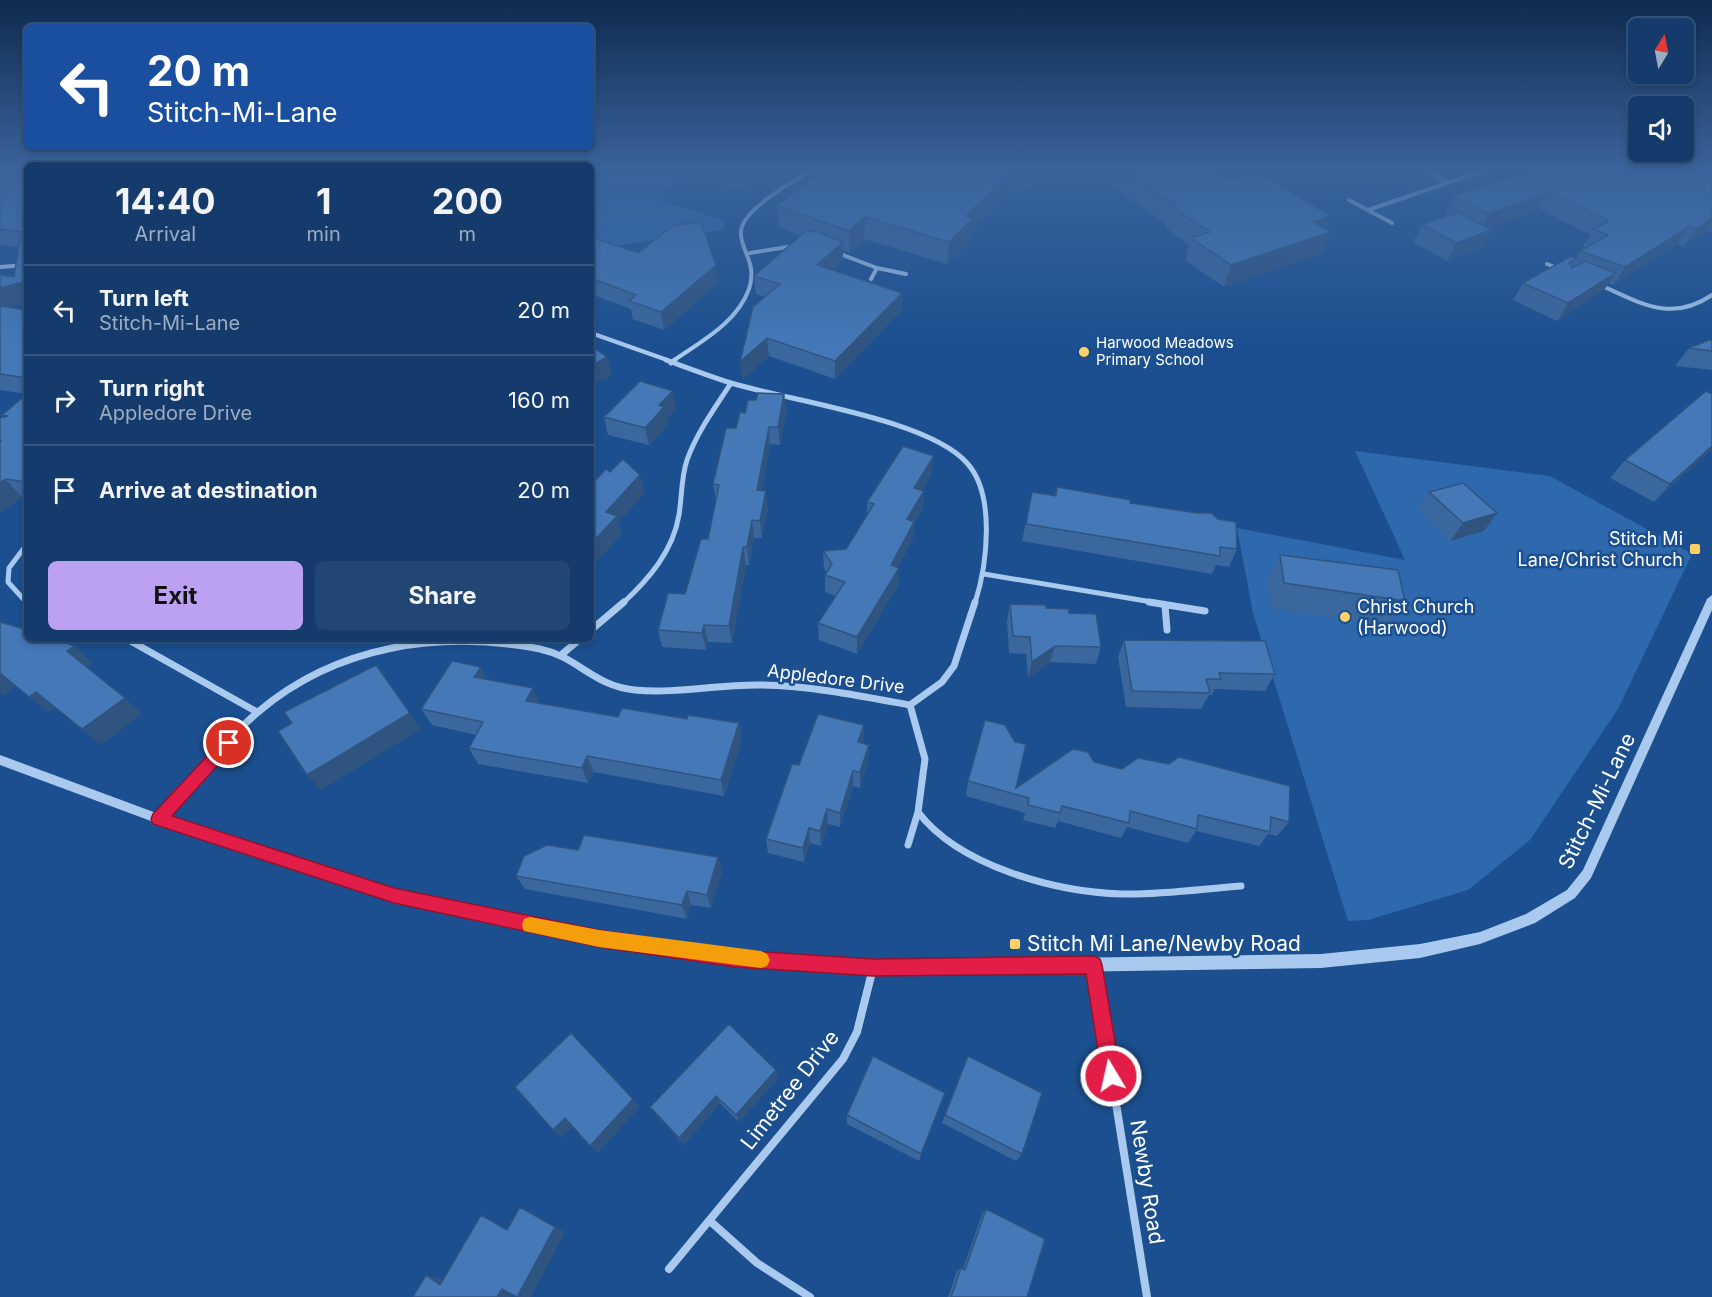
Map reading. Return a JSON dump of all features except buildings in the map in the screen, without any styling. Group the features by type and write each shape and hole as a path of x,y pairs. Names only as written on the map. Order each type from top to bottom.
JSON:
{"street":[{"path":"671,363 732,317 740,307 752,273 750,253 741,231"},
{"path":"750,253 804,244"},
{"path":"829,249 877,268 906,274"},
{"path":"1547,264 1564,271"},
{"path":"0,267 24,265"},
{"path":"872,279 877,268"},
{"path":"1593,282 1643,303 1674,309 1696,306 1712,295"},
{"name":"Appledore Drive","path":"490,642 561,655 598,682 615,687 640,690 759,685 803,687 910,705 942,682 949,674 984,574 985,495 969,464 955,451 906,427 731,383 594,334"},
{"path":"594,628 628,600 649,578 667,552 679,517 687,461 700,433 731,383"},
{"path":"24,548 9,568 8,582 24,600"},
{"path":"984,574 1205,611"},
{"name":"Stitch-Mi-Lane","path":"0,760 159,819 394,895 499,919 599,938 735,958 873,968 1321,961 1409,952 1480,938 1530,919 1571,894 1587,874 1712,599"},
{"path":"1166,605 1167,630"},
{"path":"132,642 257,712"},
{"name":"Appledore Drive","path":"159,819 257,712 324,667 360,653 400,644 422,642"},
{"path":"561,655 576,642"},
{"path":"908,845 918,812 925,759 910,705"},
{"path":"918,812 939,836 970,853 1010,871 1057,885 1120,894 1241,886"},
{"name":"Newby Road","path":"1094,965 1147,1297"},
{"name":"Limetree Drive","path":"669,1269 843,1059 856,1032 873,968"},
{"path":"710,1221 742,1254 766,1272 810,1297"}],"shaded area":[{"path":"594,231 719,231 614,246 594,239"},
{"path":"1355,451 1550,476 1692,554 1618,709 1530,840 1468,890 1368,920 1348,921 1253,613 1237,528 1405,560"}],"slow traffic":[{"path":"530,925 599,938 761,960"}],"place":[{"name":"Harwood Meadows Primary School","path":"1084,352"},
{"name":"Stitch Mi Lane/Christ Church","path":"1695,549"},
{"name":"Christ Church (Harwood)","path":"1345,617"},
{"name":"Stitch Mi Lane/Newby Road","path":"1015,944"}],"route":[{"path":"229,743 159,819 394,895 499,919 599,938 735,958 873,968 1094,965 1111,1076"}]}
